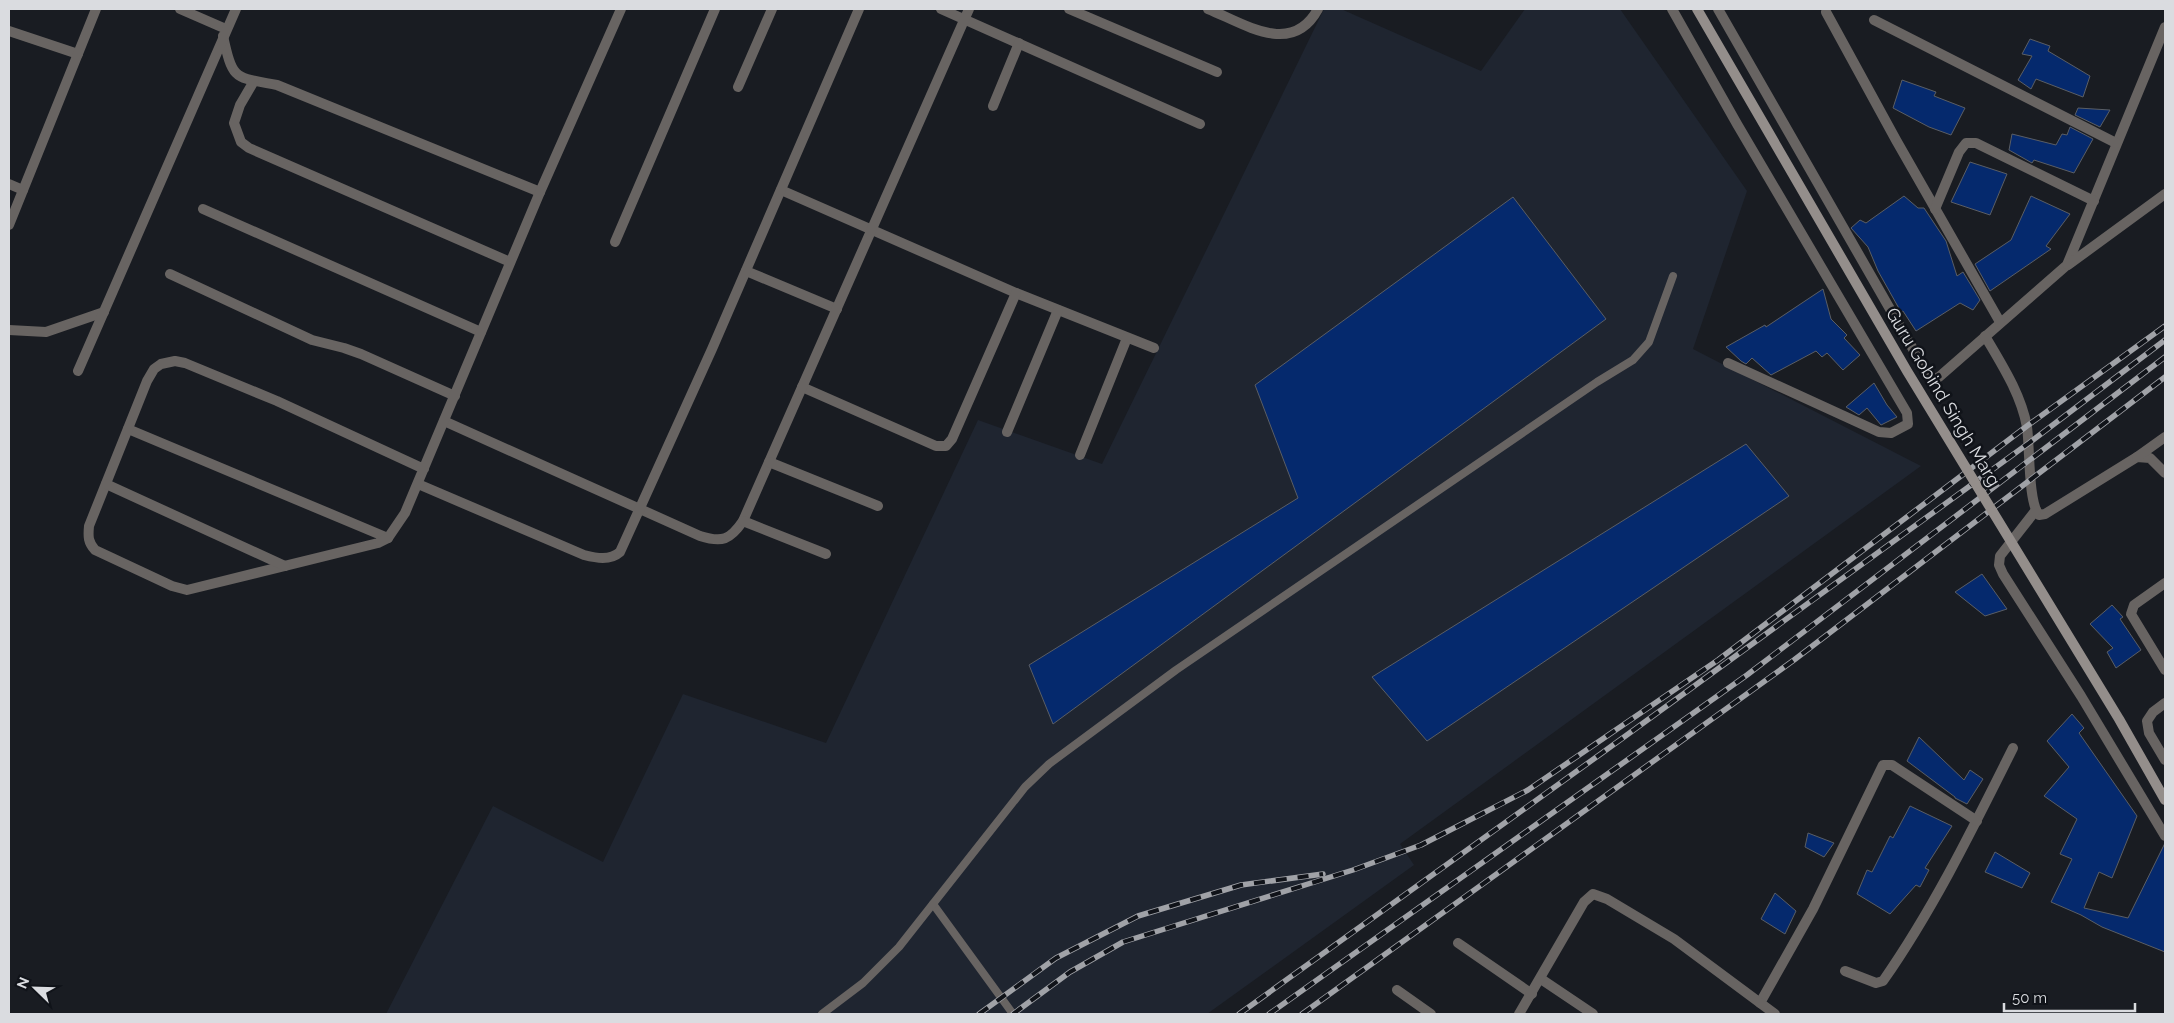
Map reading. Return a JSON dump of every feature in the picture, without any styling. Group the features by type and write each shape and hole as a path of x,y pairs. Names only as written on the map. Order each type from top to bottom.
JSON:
{"street":[{"path":"9,225 96,9"},
{"path":"180,9 225,33"},
{"path":"78,371 236,9"},
{"path":"424,469 276,401 185,363 167,361 154,369 89,526 88,536 90,544 96,550 172,586 187,590 378,543 388,538 401,520 418,484 510,262 621,9"},
{"path":"615,242 715,9"},
{"path":"738,87 772,9"},
{"path":"418,484 584,555 595,558 611,558 620,552 641,509 746,271 859,9"},
{"path":"942,9 1200,124"},
{"path":"444,421 710,540 730,537 743,521 969,9"},
{"path":"1069,9 1091,13 1217,72"},
{"path":"1208,9 1267,32 1289,34 1305,26 1318,9"},
{"path":"1672,9 1737,124 1907,413 1908,424 1891,433 1880,432 1728,363"},
{"name":"Guru Gobind Singh Marg","path":"1696,9 1907,371 2119,718 2165,800"},
{"path":"1718,9 1930,377 1933,379 1939,377 2067,265 2165,194"},
{"path":"1826,12 2000,322"},
{"path":"1874,20 2116,143"},
{"path":"2067,265 2165,27"},
{"path":"9,31 78,54"},
{"path":"225,33 230,67 240,77 277,85 540,192"},
{"path":"993,106 1019,43"},
{"path":"254,81 240,105 234,123 242,142 249,148 510,262"},
{"path":"1935,209 1959,152 1966,143 1976,143 2094,202"},
{"path":"9,184 23,190"},
{"path":"781,190 1016,294 1154,348"},
{"path":"203,209 481,332"},
{"path":"746,271 837,309"},
{"path":"170,274 312,340 344,348 455,396"},
{"path":"802,387 936,446 946,446 952,439 1016,294"},
{"path":"1007,432 1058,310"},
{"path":"9,330 46,332 104,312"},
{"path":"1986,336 2018,394 2023,410 2029,443 2031,478 2036,510 2039,515 2045,514 2138,457 2165,437"},
{"path":"1080,455 1128,338"},
{"path":"128,429 388,538"},
{"path":"2138,457 2150,458 2165,473"},
{"path":"769,462 878,506"},
{"path":"106,484 285,566"},
{"path":"2036,510 2000,556 1999,565 2165,836"},
{"path":"743,521 826,554"},
{"path":"2165,583 2134,605 2131,614 2165,670"},
{"path":"2165,703 2149,716 2147,722 2149,733 2165,760"},
{"path":"1846,971 1876,983 1883,981 1915,934 1963,851 2013,748"},
{"path":"1760,1003 1828,878 1883,765 1892,765 1977,821"},
{"path":"1519,1014 1584,902 1593,894 1607,899 1674,939 1775,1014"},
{"path":"1458,943 1532,994"},
{"path":"1541,979 1593,1014"},
{"path":"1397,990 1431,1014"}],"lane":[{"path":"822,1014 863,983 899,947 1025,787 1049,764 1176,670 1597,382 1633,360 1649,342 1673,276"},
{"path":"933,904 1013,1014"}],"shaded area":[{"path":"1324,9 1341,9 1481,71 1525,9 1620,9 1747,191 1693,349 1921,466 1400,844 1414,865 1207,1014 386,1014 493,806 603,862 683,694 826,743 978,420 1102,464"}],"building":[{"path":"2030,39 2050,46 2048,51 2090,76 2083,97 2036,79 2031,89 2018,80 2032,56 2022,54"},
{"path":"1902,80 1936,92 1934,96 1965,108 1951,135 1929,127 1893,108"},
{"path":"2078,108 2110,110 2100,127 2075,115"},
{"path":"2070,127 2093,139 2074,173 2034,160 2032,163 2009,150 2012,134 2056,145 2062,134 2067,135"},
{"path":"1970,162 2007,174 1990,215 1951,202"},
{"path":"1904,196 1918,208 1924,208 1946,241 1957,276 1963,272 1980,300 1973,310 1960,303 1916,331 1903,311 1901,312 1878,271 1868,247 1851,228 1860,220 1866,223"},
{"path":"2031,196 2070,214 2046,246 2051,249 1990,291 1975,264 2011,240"},
{"path":"1513,197 1606,319 1053,724 1029,665 1298,498 1255,385"},
{"path":"1823,289 1831,319 1847,335 1844,338 1860,355 1843,370 1827,353 1822,357 1816,351 1771,375 1752,358 1746,364 1726,347 1765,325 1766,327"},
{"path":"1874,383 1887,405 1897,417 1881,425 1867,408 1859,415 1846,407"},
{"path":"1746,444 1789,496 1427,741 1372,677"},
{"path":"1982,574 2007,609 1985,616 1955,592"},
{"path":"2112,605 2123,617 2120,619 2141,650 2116,668 2107,652 2113,648 2090,624"},
{"path":"2072,714 2084,728 2079,733 2137,816 2112,878 2099,872 2084,908 2128,918 2165,843 2165,952 2102,927 2081,915 2051,902 2072,859 2060,854 2077,819 2044,796 2069,767 2047,741"},
{"path":"1919,737 1964,780 1970,770 1983,779 1967,804 1955,798 1907,761"},
{"path":"1910,806 1952,826 1925,868 1929,870 1920,887 1916,885 1890,914 1857,894 1867,870 1872,872 1890,836 1893,838"},
{"path":"1808,833 1834,843 1824,857 1805,847"},
{"path":"1995,852 2030,873 2022,888 1985,872"},
{"path":"1775,893 1796,911 1785,934 1761,919"}],"railway":[{"path":"1013,1014 1070,972 1123,942 1353,870 1421,845 1528,790 1718,660 2027,426 2165,326"},
{"path":"1239,1014 2029,443 2165,340"},
{"path":"1269,1014 1747,675 2165,357"},
{"path":"1302,1014 1794,660 2165,377"},
{"path":"979,1014 1056,958 1138,916 1241,885 1323,874"}]}
